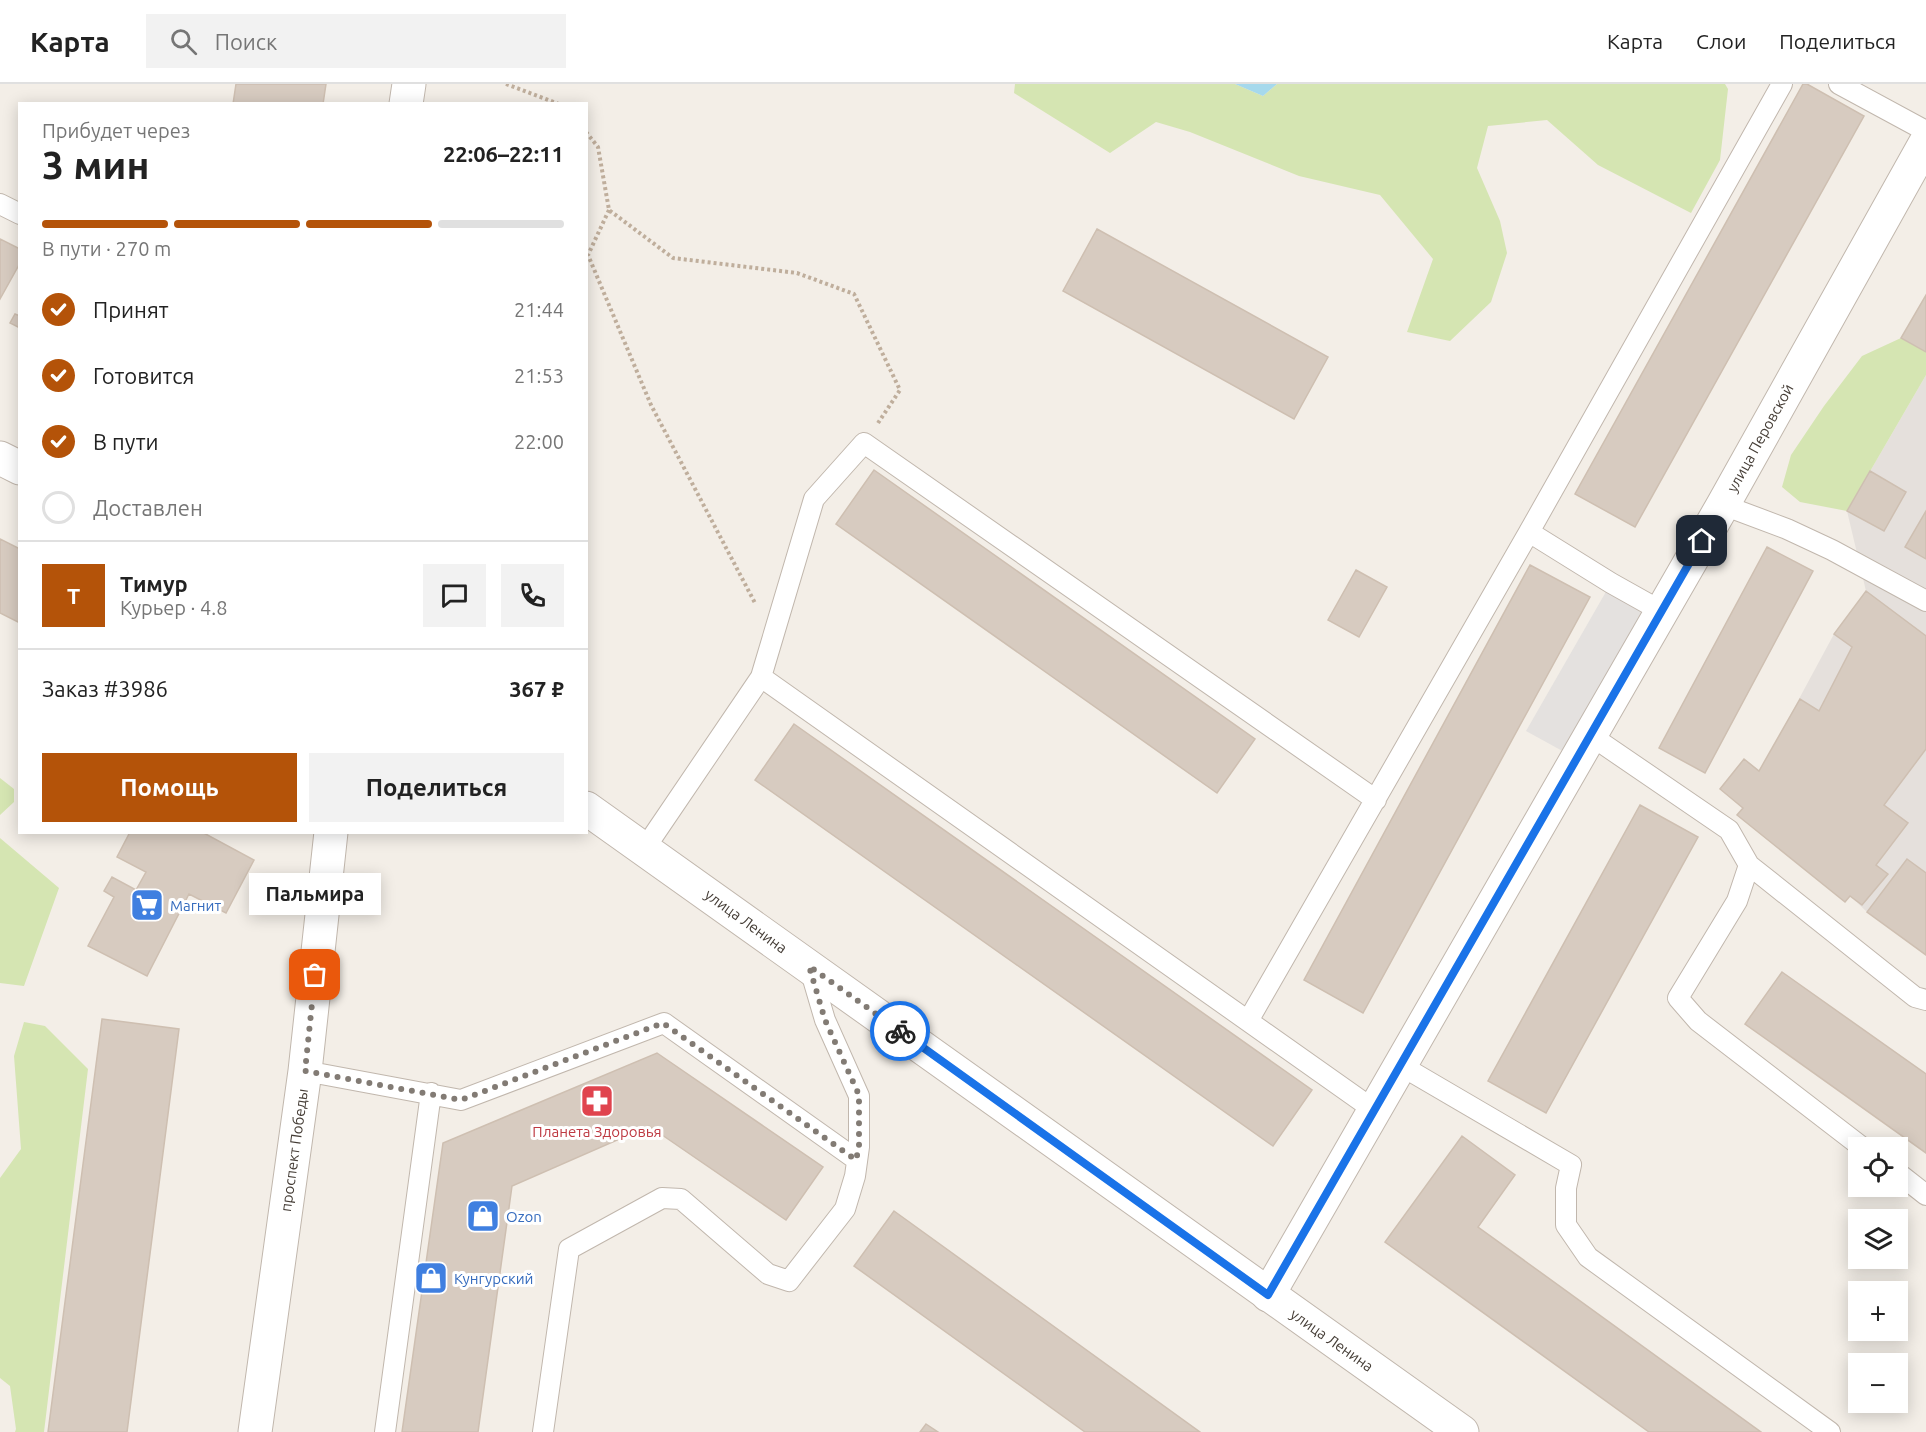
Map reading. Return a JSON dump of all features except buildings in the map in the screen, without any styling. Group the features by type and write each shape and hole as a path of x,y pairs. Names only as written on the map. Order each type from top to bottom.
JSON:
{"street":[{"path":"406,102 409,84"},
{"name":"улица Перовской","path":"1268,1295 1723,505 1926,142"},
{"path":"0,458 18,467"},
{"name":"улица Ленина","path":"588,809 1462,1432"},
{"name":"проспект Победы","path":"255,1432 305,1071 331,834"}],"lane":[{"path":"1248,1021 1529,532 1782,84"},
{"path":"1839,84 1926,131"},
{"path":"0,204 18,213"},
{"path":"645,848 761,677 814,499 864,443 1376,800"},
{"path":"1723,505 1796,533 1926,601"},
{"path":"1529,532 1661,611"},
{"path":"761,677 1374,1110"},
{"path":"1590,735 1729,830 1749,865 1916,998 1926,1000"},
{"path":"1749,865 1737,902 1678,998 1698,1021 1849,1137"},
{"path":"543,1432 569,1249 662,1198 681,1199 768,1274 789,1281 845,1209 855,1176 859,1147 859,1095 825,1020 809,966"},
{"path":"305,1071 461,1100 663,1023 856,1160"},
{"path":"1400,1065 1571,1165 1566,1188 1566,1225 1588,1257 1830,1432"},
{"path":"386,1432 431,1093"},
{"path":"1908,1181 1926,1195"}],"path":[{"path":"506,84 554,102"},
{"path":"588,134 598,147 609,210 588,255 651,405 773,638"},
{"path":"609,210 673,258 797,273 854,294 900,390 864,443"}],"shaded area":[{"path":"1926,375 1926,955 1867,912 1850,896 1845,902 1737,815 1742,808 1720,789 1744,759 1760,771 1834,634 1866,591 1847,511"},
{"path":"1611,583 1661,611 1577,759 1526,731"}],"green space":[{"path":"1015,84 1235,84 1263,96 1277,84 1725,84 1728,89 1720,160 1691,213 1598,165 1547,120 1488,126 1477,168 1500,221 1507,253 1491,302 1450,341 1407,332 1433,259 1380,195 1299,176 1190,132 1156,122 1110,153 1014,93"},
{"path":"1901,338 1926,352 1926,375 1847,511 1800,502 1782,487 1791,455 1862,356"},
{"path":"0,778 14,789 14,802 0,815"},
{"path":"0,838 59,888 24,986 0,983"},
{"path":"24,1022 45,1026 88,1069 44,1432 15,1432 10,1386 0,1378 0,1178 21,1149 14,1056"}],"water":[{"path":"1235,84 1277,84 1263,96"}],"way so far":[{"path":"315,975 305,1071 461,1100 663,1023 856,1160 859,1147 859,1095 825,1020 809,966 900,1031"}],"place":[{"name":"Магнит","path":"147,905"},
{"name":"Пальмира","path":"315,975"},
{"name":"Планета Здоровья","path":"597,1101"},
{"name":"Ozon","path":"483,1216"},
{"name":"Кунгурский","path":"431,1278"}],"route":[{"path":"900,1031 1268,1295 1702,541"}]}
